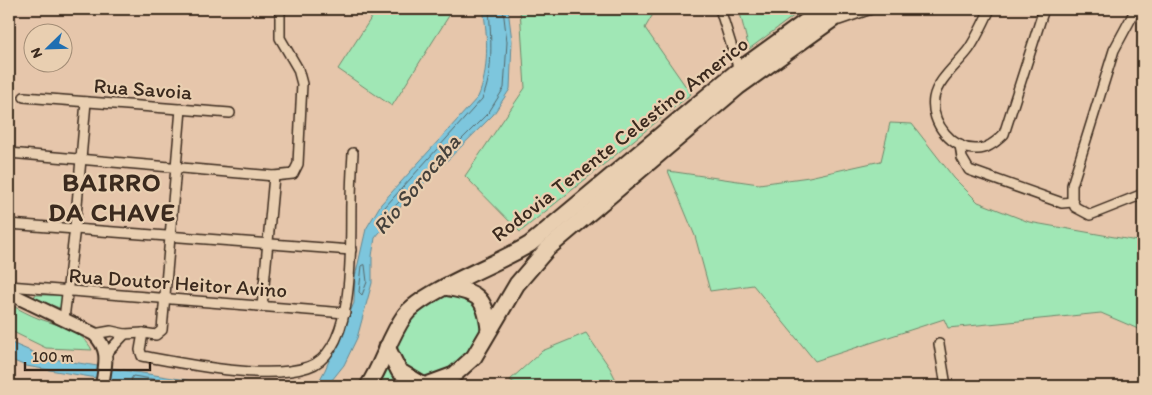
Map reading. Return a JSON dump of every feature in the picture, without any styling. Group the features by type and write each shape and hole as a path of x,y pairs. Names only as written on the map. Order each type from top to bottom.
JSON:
{"highway":[{"name":"Rodovia Tenente Celestino Americo","path":"368,386 406,314 419,302 509,257 530,244 739,70 825,16 847,9"},
{"name":"Rodovia Tenente Celestino Americo","path":"424,386 441,381 464,367 474,358 517,284 547,249 825,16"},
{"path":"446,288 466,290 476,295 487,310 490,329"},
{"path":"387,347 399,371 424,386"}],"main road":[{"path":"9,293 94,334 104,344 106,357 102,386"}],"street":[{"path":"9,153 274,176 292,174 298,164 302,84 298,69 280,38 280,9"},
{"path":"720,9 739,70"},
{"path":"825,16 871,9"},
{"path":"990,9 969,48 942,81 934,97 933,110 939,126 960,145 979,150 994,143 1004,134 1044,9"},
{"path":"1136,9 1114,50 1072,185 1075,207 1090,215 1143,194"},
{"name":"Rua Savoia","path":"24,97 230,113"},
{"path":"64,319 75,228 86,102"},
{"path":"94,334 111,331 125,334 159,334 165,300 180,109"},
{"path":"960,145 962,158 969,170 1062,203 1073,202"},
{"path":"143,333 140,350 142,356 192,366 248,372 288,371 309,367 323,359 334,342 345,314 351,250 350,200 354,153"},
{"path":"262,307 274,176"},
{"path":"9,224 351,250"},
{"name":"Rua Doutor Heitor Avino","path":"9,286 345,314"},
{"path":"106,357 125,334"},
{"path":"938,344 946,386"}],"green space":[{"path":"377,9 449,9 452,11 392,106 338,69"},
{"path":"520,9 656,9 645,28 691,94 520,232 465,176 525,88"},
{"path":"739,9 803,9 749,49"},
{"path":"890,123 912,124 954,178 978,202 1029,222 1143,242 1143,331 1101,313 948,328 944,319 815,361 753,285 710,291 695,236 668,171 759,184 809,177 881,161"},
{"path":"448,293 468,295 484,320 480,332 473,345 452,365 434,375 418,376 407,371 401,364 398,356 398,346 401,337 405,327 421,308"},
{"path":"35,295 64,295 62,309 34,298"},
{"path":"9,304 76,333 88,343 92,350 46,348 9,330"},
{"path":"586,333 610,368 619,386 519,386 510,380 542,351"},
{"path":"388,360 407,384 403,386 377,386"}],"water":[{"name":"Rio Sorocaba","path":"483,9 508,9 512,41 510,89 493,115 402,205 375,238 372,256 372,283 357,338 344,365 328,385 309,386 319,381 325,370 354,303 355,277 366,229 381,204 478,97 486,65 486,30"},
{"path":"9,342 47,358 224,386 144,386 26,366 9,359"}],"district":[{"name":"BAIRRO DA CHAVE","path":"112,197"}]}
